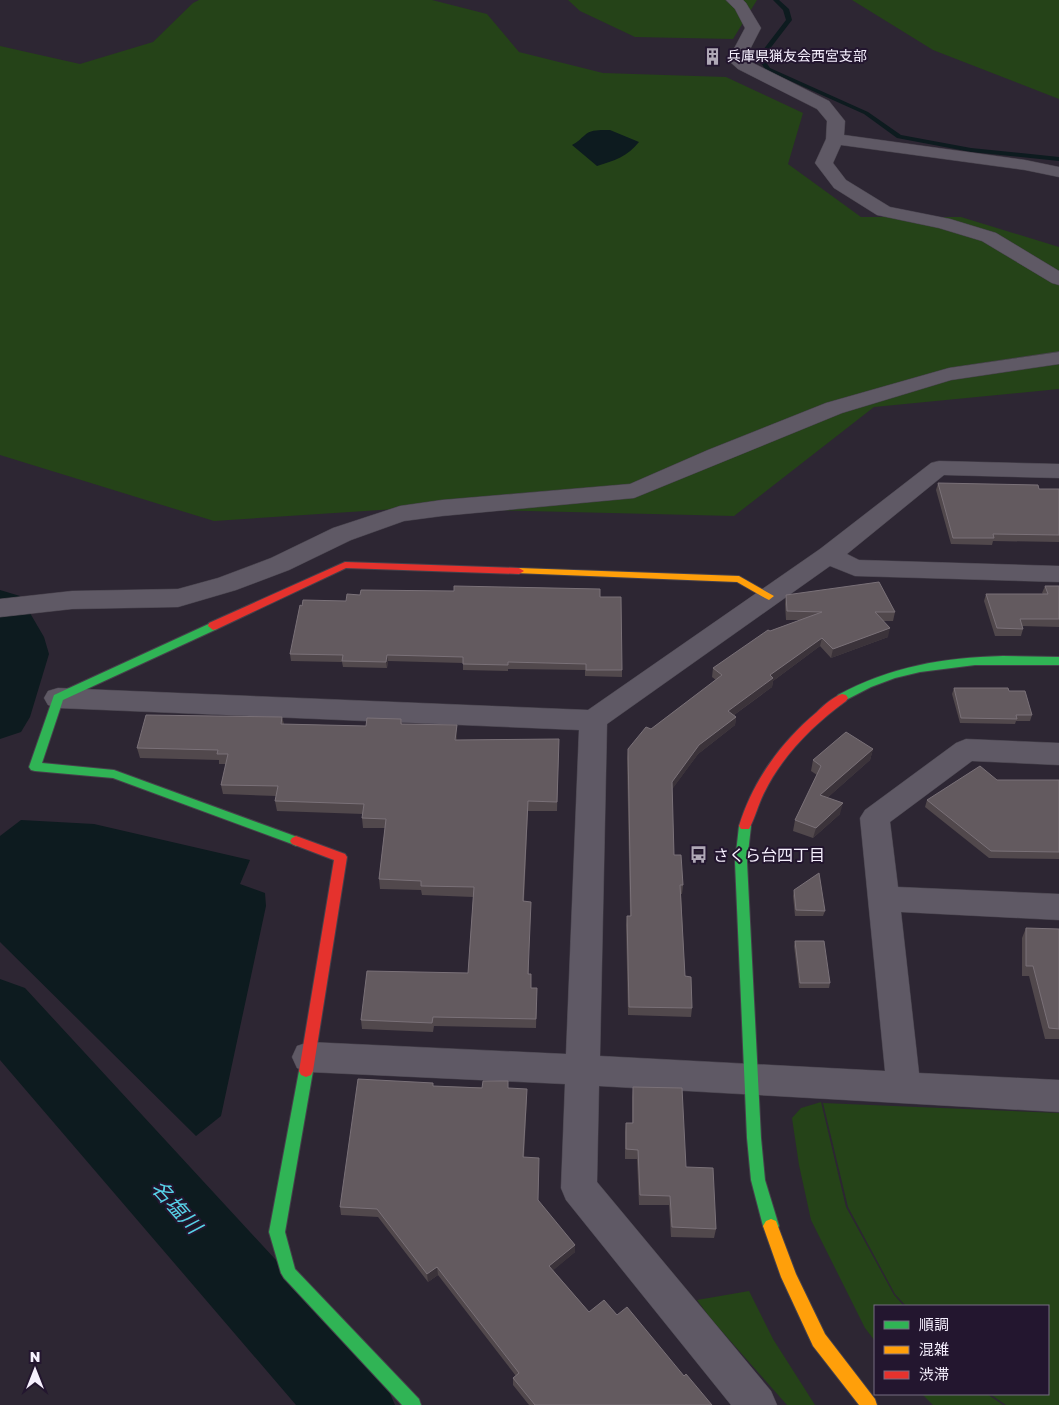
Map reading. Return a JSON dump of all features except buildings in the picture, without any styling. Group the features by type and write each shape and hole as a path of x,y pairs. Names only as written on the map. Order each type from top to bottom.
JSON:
{"street":[{"path":"733,0 741,6 752,28 736,60 744,66 824,105 836,121 835,139 824,163 840,184 884,210 943,223 989,237 1059,279"},
{"path":"835,139 1025,165 1059,172"},
{"path":"0,608 72,600 178,598 227,584 280,564 342,534 400,514 442,508 634,491 716,455 834,408 949,374 1059,358"},
{"path":"58,698 593,720 829,555 939,468 1059,471"},
{"path":"829,555 855,568 1059,574"},
{"path":"413,1405 289,1273 277,1232 309,1057 340,857 114,774 35,767 58,698 345,565 739,579 769,596"},
{"path":"869,1405 819,1340 789,1277 770,1224 758,1180 741,844 743,826 750,803 775,765 812,722 844,696 881,678 934,666 981,660 1059,661"},
{"path":"593,720 579,1188 757,1405"},
{"path":"904,1089 876,818 966,750 1059,754"},
{"path":"884,899 1059,907"},
{"path":"309,1057 1059,1096"}],"green space":[{"path":"199,0 432,0 487,14 519,52 603,73 726,77 803,113 788,164 861,217 961,217 1059,247 1059,389 874,407 734,516 411,508 214,521 0,455 0,46 80,64 153,42 193,3"},
{"path":"568,0 757,0 733,39 635,37 580,11"},
{"path":"852,0 1059,0 1059,99 933,50"},
{"path":"821,1102 846,1207 894,1295 903,1305 874,1305 874,1340 865,1328 811,1220 799,1165 792,1118 801,1108"},
{"path":"823,1103 1059,1113 1059,1405 1006,1405 991,1395 1049,1395 1049,1305 905,1305 895,1294 848,1207"},
{"path":"749,1291 773,1339 815,1405 787,1405 711,1319 697,1300"},
{"path":"923,1395 988,1395 1003,1405 933,1405"}],"shaded area":[{"path":"597,130 610,130 639,142 620,157 597,166 572,145 587,133"},
{"path":"21,820 94,824 250,860 240,884 265,893 266,906 221,1116 196,1136 0,942 0,836"}],"waterway":[{"path":"776,0 786,9 789,20 766,50 763,62 768,69 866,113 899,137 971,150 1059,159"},
{"name":"名塩川","path":"0,609 16,637 21,654 0,717"},
{"name":"名塩川","path":"0,1009 352,1405"}],"traffic: fast":[{"path":"213,626 58,698 35,767 114,774 296,841"},
{"path":"842,698 867,685 893,675 947,663 1003,660 1059,661"},
{"path":"745,826 741,862 754,1138 758,1180 771,1226"},
{"path":"306,1071 277,1232 289,1273 413,1405"}],"traffic: slow":[{"path":"519,571 739,579 769,596"},
{"path":"771,1226 789,1277 819,1340 869,1405"}],"traffic: jam":[{"path":"213,626 345,565 519,571"},
{"path":"745,826 750,809 759,790 783,754 812,722 842,698"},
{"path":"296,841 341,857 306,1071"}],"place":[{"name":"兵庫県猟友会西宮支部","path":"713,56"},
{"name":"さくら台四丁目","path":"699,855"}]}
